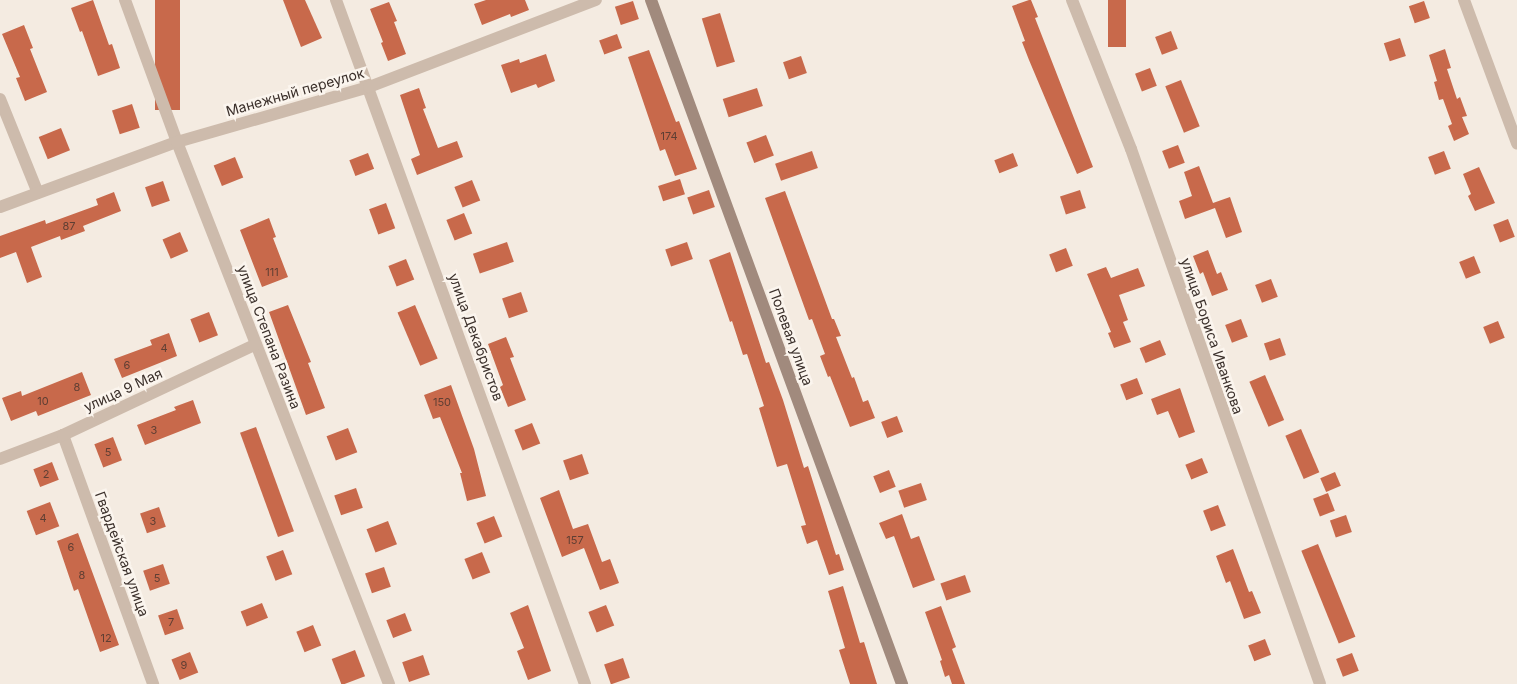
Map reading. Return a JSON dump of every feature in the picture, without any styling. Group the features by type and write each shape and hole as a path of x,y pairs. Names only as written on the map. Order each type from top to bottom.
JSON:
{"street":[{"name":"улица Степана Разина","path":"126,0 177,142 389,684"},
{"name":"улица Декабристов","path":"336,0 586,684"},
{"name":"Манежный переулок","path":"0,207 177,142 369,87 596,0"},
{"name":"Полевая улица","path":"651,0 902,684"},
{"name":"улица Бориса Иванкова","path":"1072,0 1131,149 1320,684"},
{"path":"1464,0 1517,142"},
{"path":"0,99 38,193"},
{"name":"улица 9 Мая","path":"0,459 63,435 256,344"},
{"name":"Гвардейская улица","path":"63,435 153,684"}],"building":[{"path":"93,0 109,45 112,44 120,68 98,76 82,31 80,32 71,8"},
{"path":"155,0 180,0 180,110 155,110"},
{"path":"283,0 305,0 322,38 301,47"},
{"path":"486,0 525,0 529,10 511,17 510,14 482,25 474,4"},
{"path":"1031,0 1038,17 1035,18 1093,167 1077,174 1022,42 1025,41 1012,6"},
{"path":"1108,0 1126,0 1126,47 1108,47"},
{"path":"633,1 639,19 621,25 615,7"},
{"path":"1424,1 1430,18 1415,23 1409,6"},
{"path":"389,2 397,21 394,22 406,54 388,61 370,9"},
{"path":"720,13 735,62 717,67 702,19"},
{"path":"24,25 33,48 30,49 47,92 25,101 16,78 20,77 2,34"},
{"path":"1171,31 1178,49 1162,55 1155,37"},
{"path":"617,34 622,48 604,55 599,40"},
{"path":"1400,38 1406,56 1390,61 1384,43"},
{"path":"1445,49 1451,68 1447,69 1457,99 1460,97 1467,116 1462,117 1469,134 1454,141 1448,126 1452,124 1443,99 1439,100 1434,82 1437,81 1429,55"},
{"path":"649,50 676,122 679,121 697,169 675,176 665,149 660,151 628,57"},
{"path":"546,54 555,81 538,88 536,84 511,93 501,65 519,59 520,63"},
{"path":"801,56 807,73 789,79 783,62"},
{"path":"1150,68 1157,86 1142,91 1135,74"},
{"path":"1181,80 1200,126 1184,133 1165,86"},
{"path":"419,88 426,108 423,109 438,148 457,141 463,157 417,175 411,159 420,155 400,95"},
{"path":"757,88 763,106 729,117 723,99"},
{"path":"132,104 140,128 120,134 112,110"},
{"path":"61,128 70,150 48,159 39,137"},
{"path":"766,135 774,156 754,163 746,143"},
{"path":"1178,145 1185,163 1169,169 1162,151"},
{"path":"812,151 818,168 781,181 775,164"},
{"path":"1444,151 1451,169 1435,175 1428,157"},
{"path":"368,153 374,169 355,176 349,160"},
{"path":"1013,153 1018,166 999,173 994,160"},
{"path":"235,157 243,177 222,186 214,166"},
{"path":"1199,166 1213,203 1230,197 1242,232 1226,238 1215,208 1185,219 1179,201 1192,196 1184,172"},
{"path":"1479,167 1495,203 1475,211 1468,196 1471,194 1463,174"},
{"path":"680,179 685,194 663,201 658,186"},
{"path":"472,180 480,200 463,208 454,187"},
{"path":"163,181 170,201 152,207 145,187"},
{"path":"709,190 715,207 693,215 687,197"},
{"path":"1080,190 1086,208 1066,215 1060,196"},
{"path":"785,191 832,319 834,319 841,336 836,337 852,378 854,377 863,402 868,400 875,418 850,427 820,356 825,354 812,319 809,320 765,198"},
{"path":"114,192 121,211 83,226 85,231 61,240 60,236 31,247 42,277 27,283 16,252 0,258 0,236 45,220 46,224 98,205 96,199"},
{"path":"386,203 395,228 378,235 369,209"},
{"path":"464,213 472,233 455,241 446,220"},
{"path":"269,218 276,237 273,238 288,277 262,287 240,230"},
{"path":"1508,219 1515,237 1500,242 1493,225"},
{"path":"180,232 188,251 171,259 163,239"},
{"path":"507,242 514,262 480,274 473,254"},
{"path":"687,242 693,259 671,267 665,249"},
{"path":"1066,248 1073,266 1056,272 1049,254"},
{"path":"1208,250 1217,274 1221,272 1228,290 1212,296 1203,272 1200,274 1193,256"},
{"path":"730,252 766,363 769,362 804,468 808,466 836,555 839,554 844,570 829,575 817,540 807,544 801,526 806,525 787,464 777,467 759,408 764,406 747,354 743,355 709,260"},
{"path":"1474,256 1481,273 1466,279 1459,262"},
{"path":"406,259 414,279 397,287 388,266"},
{"path":"1106,267 1111,278 1138,268 1145,286 1119,295 1128,320 1123,322 1131,342 1114,348 1108,333 1111,332 1087,274"},
{"path":"1271,279 1278,297 1262,303 1255,285"},
{"path":"521,292 528,312 509,318 502,299"},
{"path":"288,305 311,362 308,363 325,408 306,415 269,312"},
{"path":"415,305 438,358 420,366 398,312"},
{"path":"209,312 218,335 199,343 190,319"},
{"path":"1241,319 1248,337 1232,343 1225,325"},
{"path":"1498,321 1505,338 1490,344 1483,327"},
{"path":"169,333 177,356 122,378 114,359 152,345 150,340"},
{"path":"506,337 514,357 510,358 526,400 508,407 500,387 503,385 488,344"},
{"path":"1280,338 1286,355 1270,361 1264,344"},
{"path":"1160,340 1166,355 1146,363 1140,348"},
{"path":"82,372 91,395 38,416 36,411 11,421 2,398 21,391 22,396"},
{"path":"1265,375 1284,420 1268,427 1249,382"},
{"path":"1137,378 1143,394 1126,400 1120,384"},
{"path":"451,385 474,449 486,496 467,501 460,473 462,473 440,417 433,419 424,395"},
{"path":"1180,388 1195,432 1179,438 1168,411 1157,415 1151,399"},
{"path":"193,400 201,423 145,445 137,425 176,410 174,407"},
{"path":"897,416 903,432 887,438 881,422"},
{"path":"532,423 540,443 523,451 514,430"},
{"path":"256,427 294,531 278,537 240,433"},
{"path":"348,428 357,452 336,461 327,436"},
{"path":"1301,429 1319,472 1304,479 1285,436"},
{"path":"113,437 122,460 103,468 94,444"},
{"path":"582,454 589,474 570,480 563,461"},
{"path":"1202,458 1208,473 1191,480 1185,465"},
{"path":"52,462 59,480 40,487 33,469"},
{"path":"889,470 896,487 880,493 873,476"},
{"path":"1335,472 1341,486 1326,492 1320,478"},
{"path":"921,483 927,500 904,508 898,491"},
{"path":"356,488 363,508 341,515 334,495"},
{"path":"559,490 573,529 588,524 602,562 610,559 619,583 600,590 584,548 562,557 540,498"},
{"path":"1328,493 1335,511 1320,516 1313,499"},
{"path":"50,502 59,526 36,535 27,511"},
{"path":"1218,505 1226,526 1211,531 1203,511"},
{"path":"159,507 166,527 147,533 140,514"},
{"path":"902,514 911,539 919,536 935,580 913,588 894,536 886,539 879,523"},
{"path":"1346,515 1352,532 1336,538 1330,521"},
{"path":"494,516 502,536 485,544 476,523"},
{"path":"388,521 397,544 375,553 367,529"},
{"path":"78,533 119,645 100,652 78,589 74,591 57,541"},
{"path":"1318,544 1355,637 1339,643 1301,551"},
{"path":"1233,549 1249,592 1252,591 1261,613 1244,619 1230,581 1226,583 1216,556"},
{"path":"283,550 292,574 276,581 266,556"},
{"path":"482,552 490,572 473,580 464,559"},
{"path":"163,564 170,584 150,591 143,571"},
{"path":"384,567 391,587 372,593 365,574"},
{"path":"965,575 971,592 946,600 940,583"},
{"path":"843,586 860,643 864,642 877,684 850,684 839,650 845,648 828,591"},
{"path":"262,603 268,618 247,626 241,612"},
{"path":"528,605 551,671 528,680 517,651 524,648 510,613"},
{"path":"606,605 614,625 597,633 588,612"},
{"path":"941,606 956,647 952,649 965,684 952,684 949,675 945,677 940,661 942,660 925,612"},
{"path":"177,609 184,629 165,635 158,616"},
{"path":"405,613 412,631 393,638 386,620"},
{"path":"313,625 321,645 305,652 296,632"},
{"path":"1265,639 1271,655 1254,661 1248,645"},
{"path":"355,650 365,676 341,684 332,659"},
{"path":"190,652 198,672 180,680 171,659"},
{"path":"1352,653 1359,671 1343,677 1336,659"},
{"path":"423,655 430,675 409,682 402,662"},
{"path":"623,658 630,678 611,684 604,665"}]}
